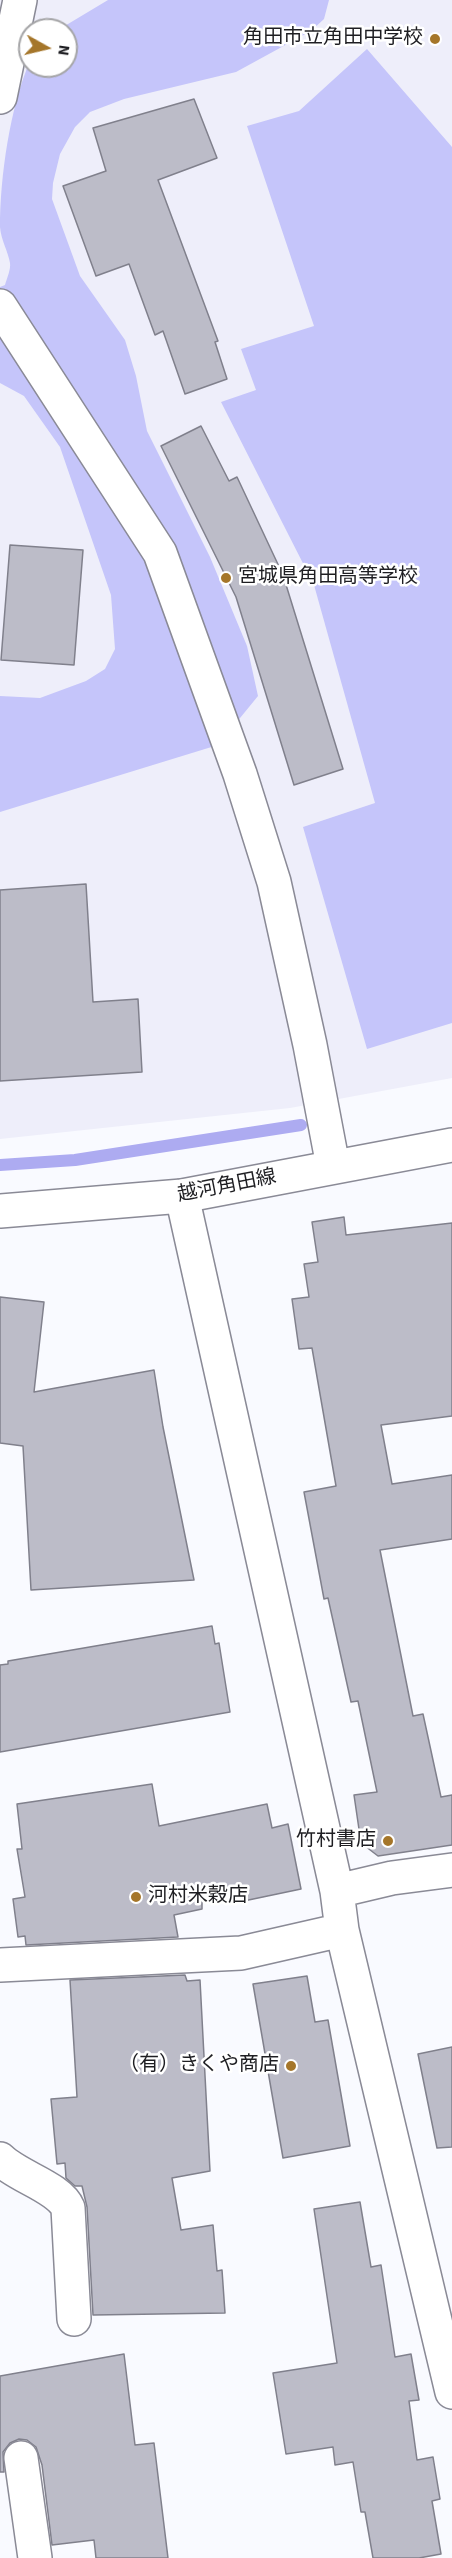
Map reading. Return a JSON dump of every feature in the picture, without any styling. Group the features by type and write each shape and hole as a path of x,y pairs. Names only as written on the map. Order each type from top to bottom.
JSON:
{"street":[{"path":"0,97 20,0"},
{"path":"0,306 160,553 240,774 274,882 310,1045 333,1166"},
{"name":"越河角田線","path":"0,1211 182,1196 452,1145"},
{"path":"182,1196 337,1891 342,1930 452,2392"},
{"path":"337,1891 392,1878 452,1870"},
{"path":"0,1965 241,1953 342,1930"},
{"path":"0,2159 10,2169 63,2198 68,2208 74,2319"},
{"path":"21,2458 13,2497 35,2558"}],"shaded area":[{"name":"宮城県角田高等学校","path":"0,0 452,0 452,1078 290,1108 0,1139"},
{"path":"108,0 329,0 324,19 311,31 236,72 124,99 90,112 75,127 60,154 53,183 52,199 80,276 125,340 136,376 147,431 210,557 247,646 258,696 218,745 0,812 0,696 40,698 86,681 105,669 115,649 111,595 60,447 24,396 0,383 0,287 5,285 10,265 0,227 0,207 4,165 12,121 23,78 78,78 78,18"},
{"path":"367,49 452,147 452,1023 367,1049 303,827 375,803 314,585 221,402 256,390 241,349 314,326 247,126 299,111"}],"building":[{"path":"194,99 217,158 158,180 218,341 215,342 227,379 185,394 163,331 155,335 129,264 96,276 63,186 106,171 93,128"},
{"path":"201,426 229,481 237,477 283,575 343,769 294,785 236,597 161,446"},
{"path":"10,545 83,550 74,665 1,660"},
{"path":"86,884 93,1002 138,999 142,1072 0,1081 0,890"},
{"path":"344,1217 346,1235 452,1223 452,1416 381,1425 392,1484 452,1475 452,1539 380,1550 413,1716 423,1714 441,1797 452,1795 452,1845 378,1856 361,1843 354,1795 377,1792 358,1701 351,1702 328,1598 324,1599 304,1492 336,1486 312,1348 299,1349 292,1299 309,1297 304,1264 318,1262 312,1222"},
{"path":"0,1297 44,1302 34,1392 154,1370 163,1427 194,1580 31,1590 23,1446 0,1443"},
{"path":"212,1626 215,1644 219,1643 230,1712 0,1752 0,1665 8,1664 8,1661"},
{"path":"152,1784 159,1826 267,1804 272,1828 288,1824 301,1889 239,1902 237,1890 202,1894 202,1909 174,1915 178,1937 26,1945 25,1936 18,1937 13,1899 25,1897 17,1849 22,1849 17,1804"},
{"path":"185,1975 187,1981 200,1980 210,2171 172,2178 181,2230 213,2225 217,2271 222,2270 225,2313 93,2315 87,2207 82,2186 75,2186 66,2178 65,2163 57,2164 51,2099 77,2097 70,1980"},
{"path":"307,1976 315,2022 328,2020 350,2146 283,2158 253,1984"},
{"path":"452,2047 452,2147 437,2148 418,2054"},
{"path":"360,2202 371,2267 381,2265 395,2357 411,2354 419,2400 409,2401 417,2460 433,2457 440,2499 432,2501 441,2554 419,2558 373,2558 365,2512 361,2512 353,2462 335,2465 333,2447 286,2454 273,2373 337,2363 314,2209"},
{"path":"124,2354 135,2445 154,2443 168,2558 96,2558 94,2540 52,2545 42,2465 36,2447 27,2440 19,2439 10,2443 3,2452 4,2472 0,2472 0,2376"}],"waterway":[{"path":"0,1165 75,1160 301,1125"}],"place":[{"name":"角田市立角田中学校","path":"435,39"},
{"name":"宮城県角田高等学校","path":"226,578"},
{"name":"竹村書店","path":"388,1841"},
{"name":"河村米穀店","path":"136,1897"},
{"name":"（有）きくや商店","path":"291,2066"}]}
